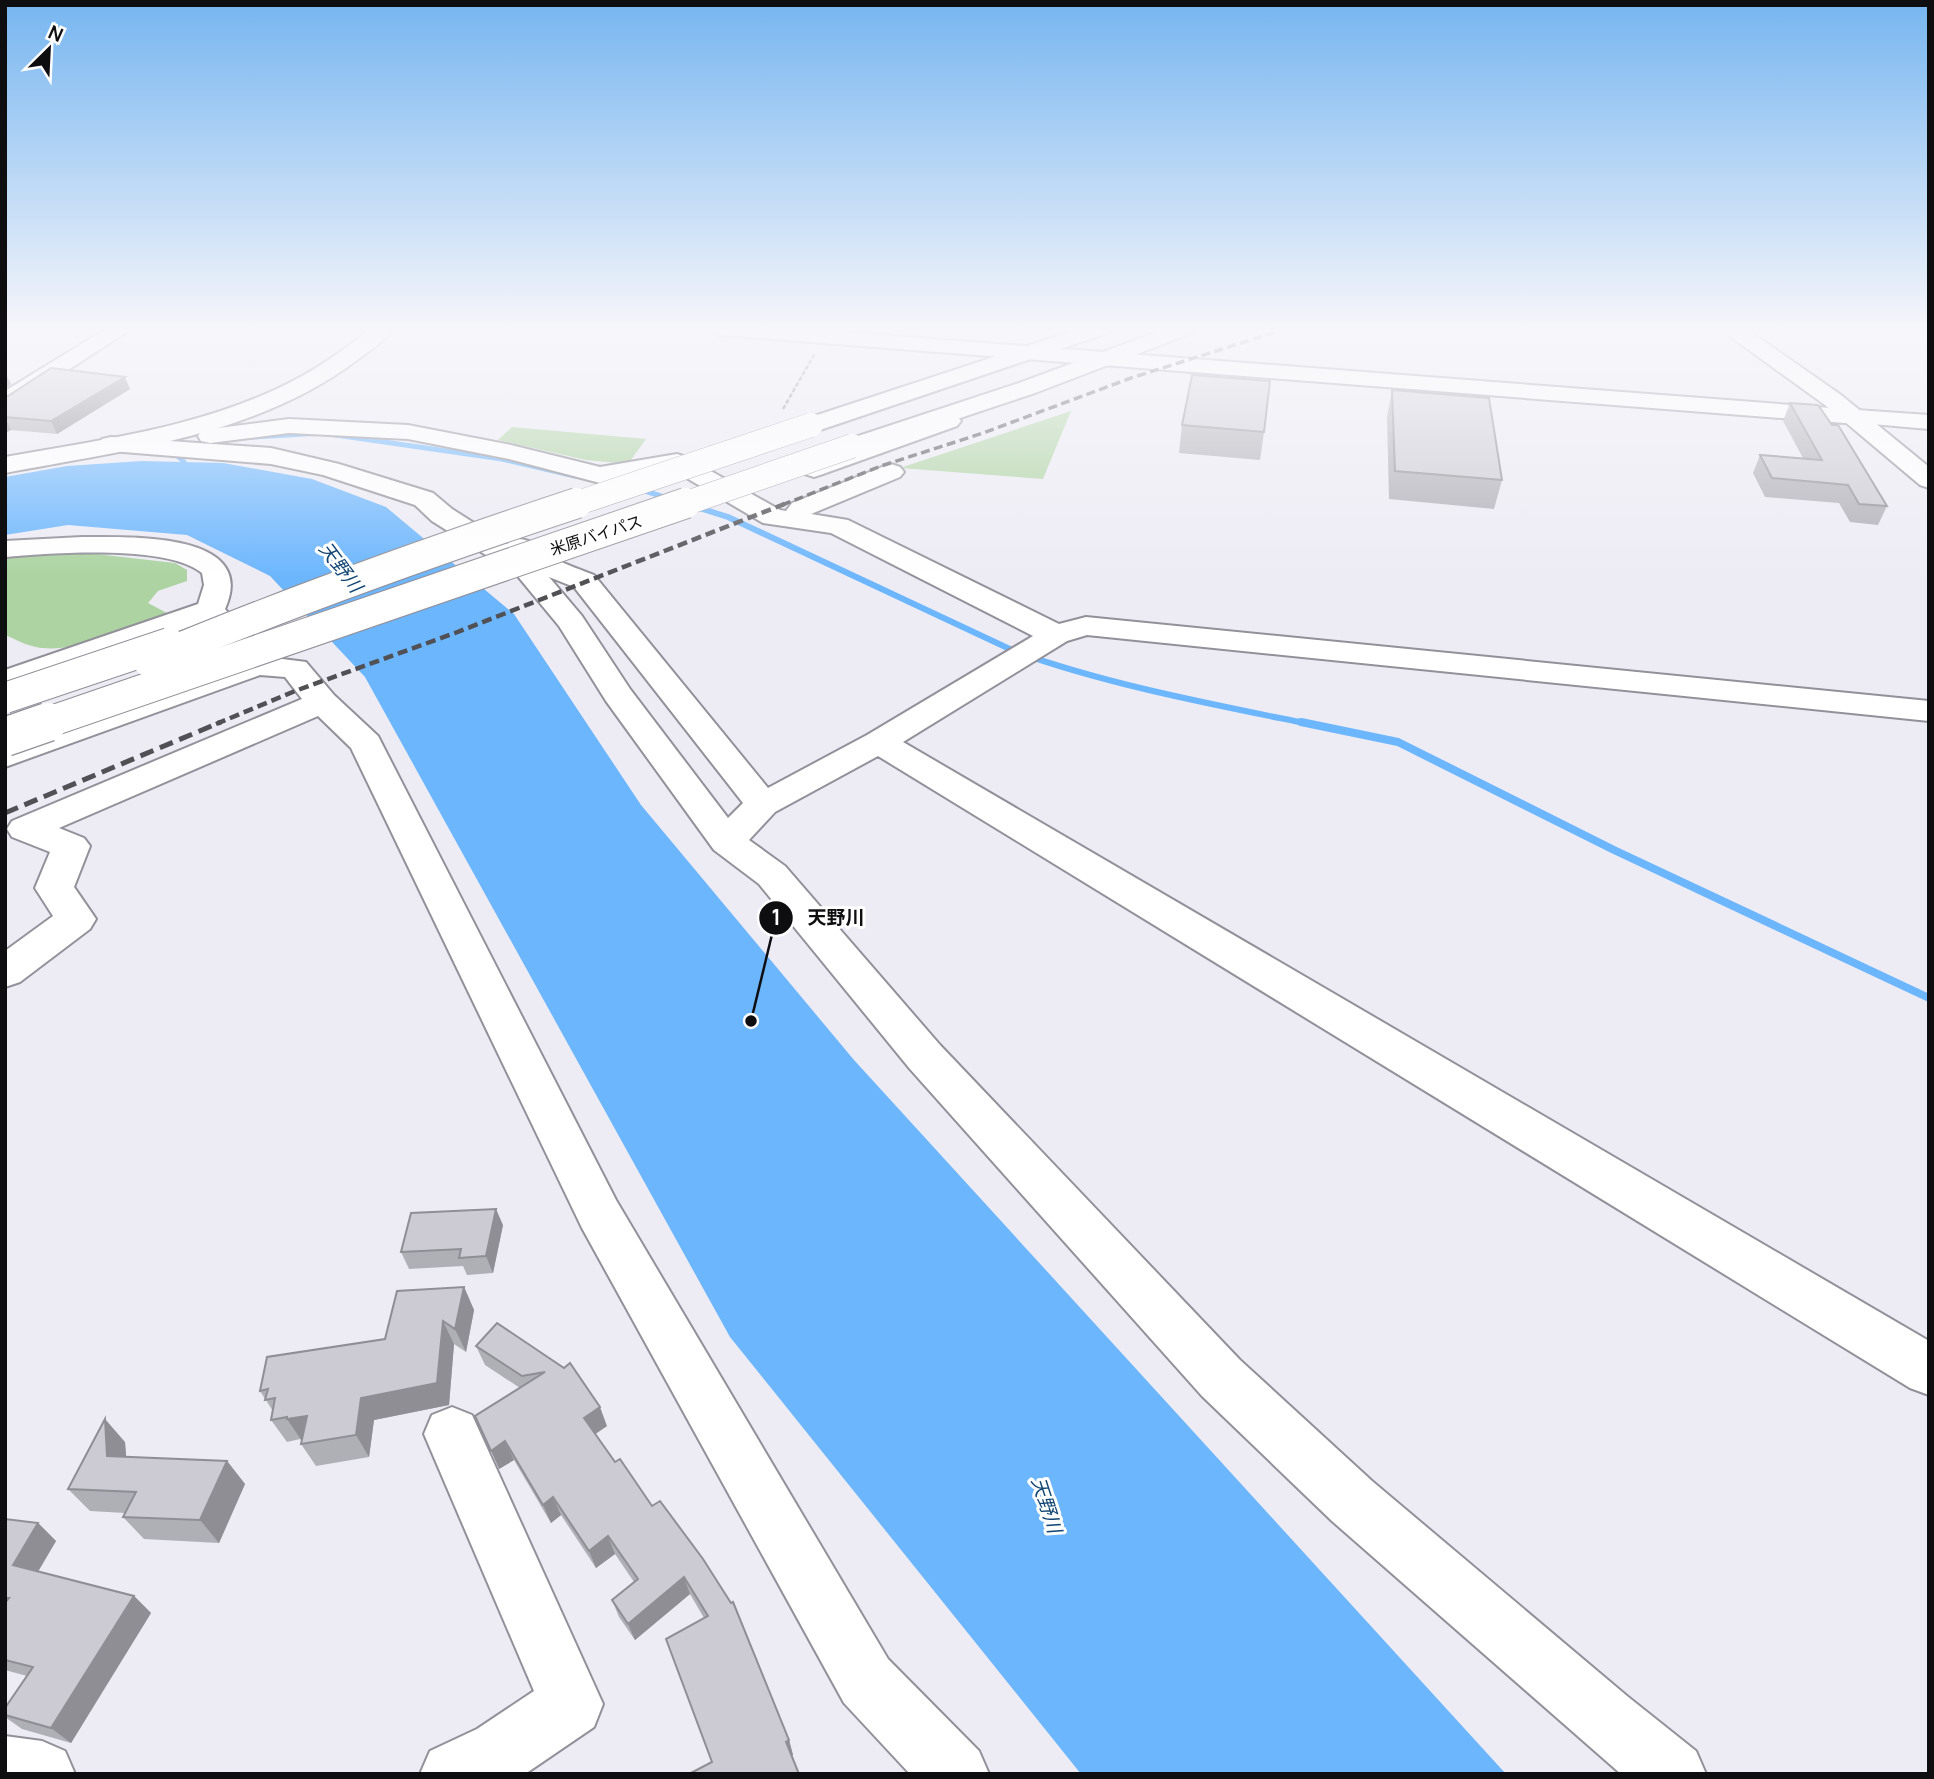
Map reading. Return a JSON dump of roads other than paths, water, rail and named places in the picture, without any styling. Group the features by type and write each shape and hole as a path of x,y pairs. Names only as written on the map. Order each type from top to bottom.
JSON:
{"main road":[{"path":"5,465 197,425 240,412"},
{"path":"111,444 197,438 289,426 339,426 408,432 447,439 600,475 677,462 826,412"},
{"name":"米原バイパス","path":"5,716 205,639 275,608 394,564 850,412"},
{"name":"米原バイパス","path":"5,737 955,412"},
{"path":"736,496 971,412"},
{"path":"1792,412 1929,422"},
{"path":"1850,412 1929,480"},
{"path":"111,444 271,456 330,469 424,499 442,515 526,568 571,622 617,694 727,842 772,875 925,1057 1221,1378 1352,1501 1604,1719 1673,1774"},
{"path":"677,462 773,517 838,526 1056,635"},
{"path":"794,520 801,509 891,472"},
{"path":"442,515 479,514 545,565 584,581 762,804"},
{"path":"5,549 61,544 114,544 207,561 214,568 218,581 216,598 210,610 5,681"},
{"path":"5,698 275,608"},
{"path":"210,610 257,665"},
{"path":"727,842 762,804 879,742 1056,635 1086,626 1929,711"},
{"path":"5,757 257,665 295,669 322,702 366,743 599,1214 866,1681 956,1774"},
{"path":"5,972 76,919 54,888 71,846 25,829 322,702"},
{"path":"879,742 1929,1370"},
{"path":"452,1434 571,1704 500,1752 453,1774"},
{"path":"5,1769 42,1774"}],"water":[{"path":"142,461 223,463 312,479 386,507 514,614 641,805 854,1060 1506,1774 1081,1774 730,1337 365,677 270,576 187,535 68,525 5,535 5,477 67,466"}],"waterway":[{"path":"252,437 322,433 502,459 575,476"},
{"path":"176,469 184,462 174,453 178,451"},
{"path":"639,489 670,499"},
{"path":"696,507 728,517 1014,651 1123,684 1309,724"},
{"path":"1301,722 1398,742 1614,850 1929,998"}],"railway":[{"path":"782,505 881,466 1039,412"},
{"path":"216,724 295,691 455,633 787,503"},
{"path":"5,813 221,722"}],"place":[{"name":"天野川","path":"751,1021"}]}
